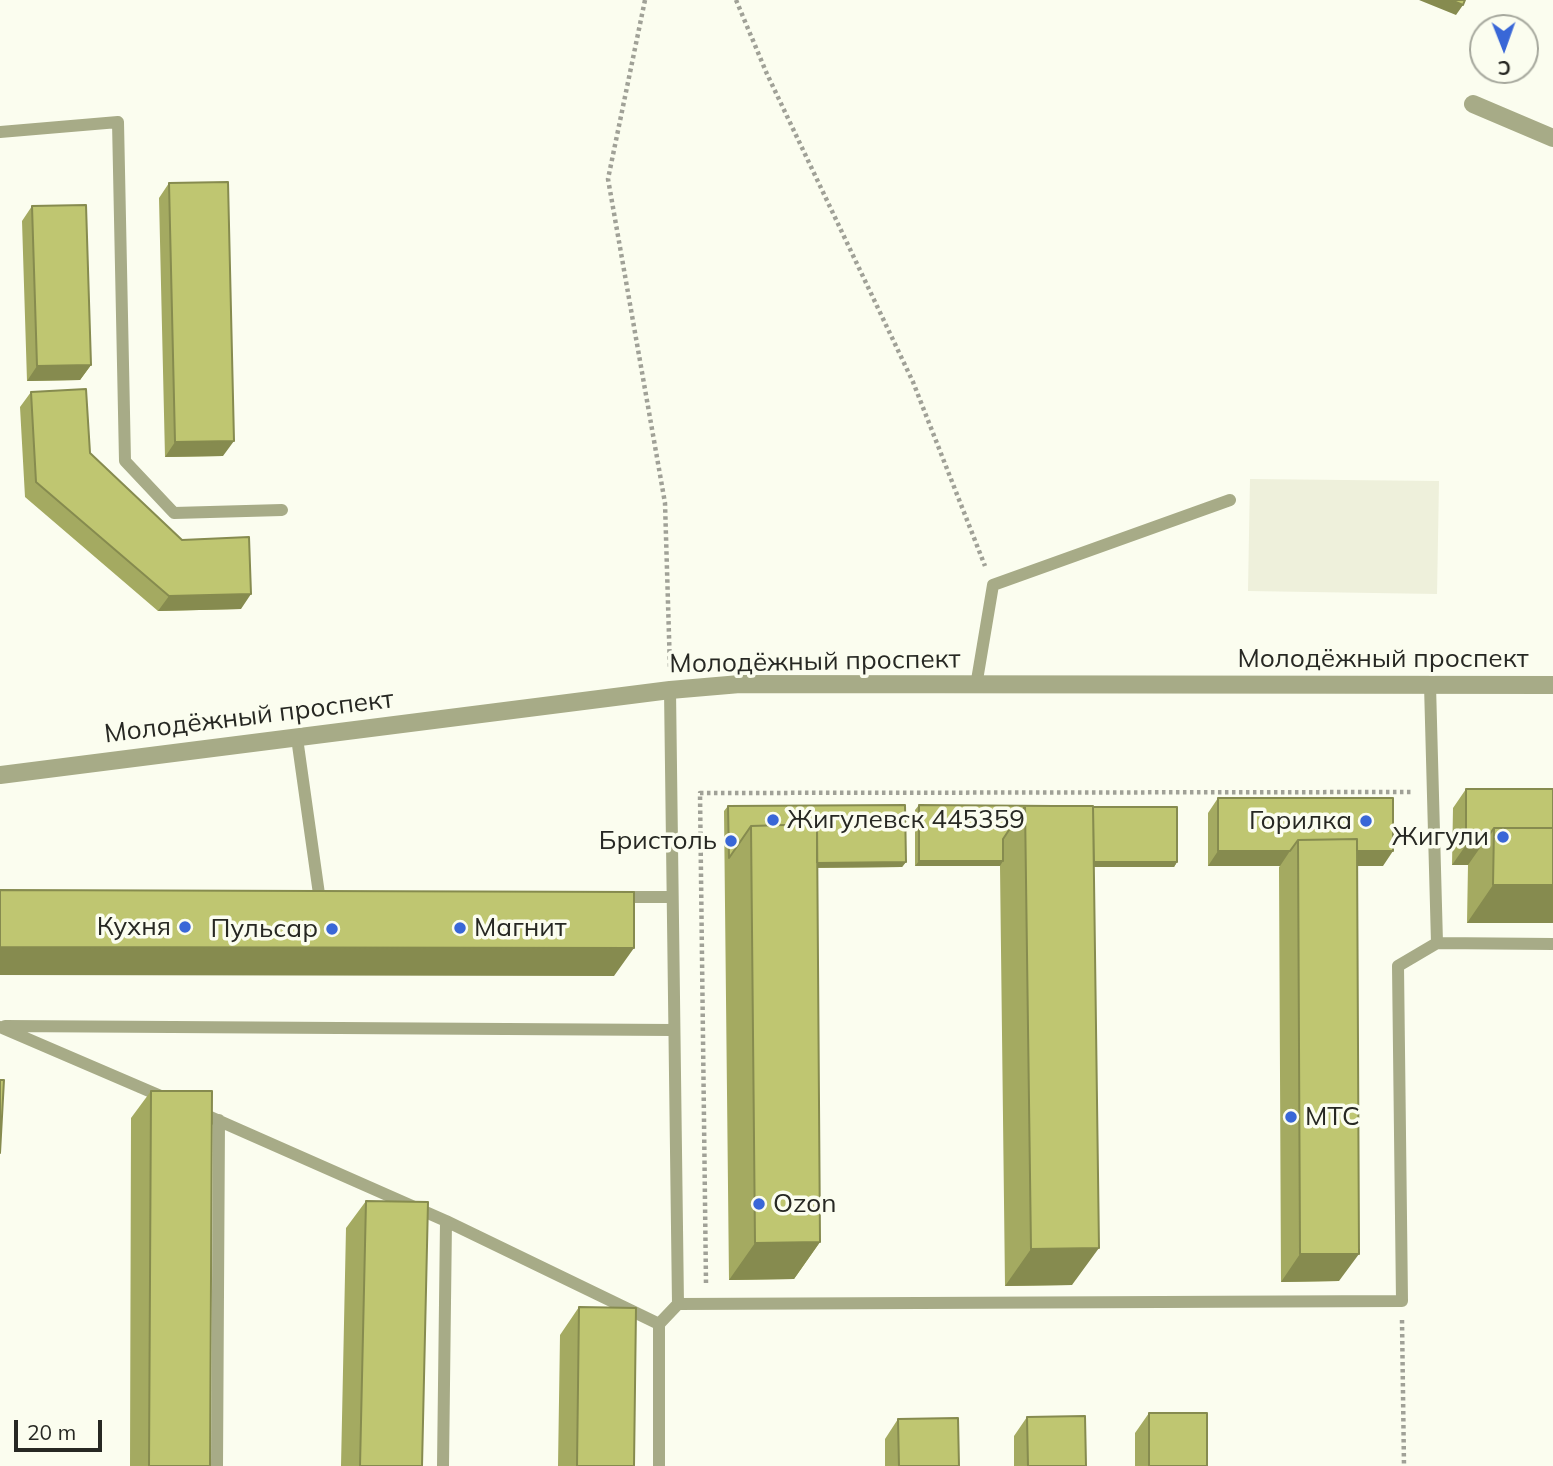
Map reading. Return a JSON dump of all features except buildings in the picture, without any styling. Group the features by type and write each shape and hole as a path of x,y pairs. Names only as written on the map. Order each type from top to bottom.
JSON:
{"street":[{"path":"1473,104 1553,138"},
{"name":"Молодёжный проспект","path":"0,775 670,690 740,684 1553,685"}],"lane":[{"path":"0,132 118,122 125,461 174,513 282,510"},
{"path":"976,686 993,585 1230,500"},
{"path":"1430,685 1437,943"},
{"path":"659,1466 659,1324 678,1304 670,690"},
{"path":"297,738 326,894 305,894"},
{"path":"603,897 671,897"},
{"path":"678,1304 1402,1301 1398,965 1437,943 1553,944"},
{"path":"0,1027 673,1030"},
{"path":"0,1027 180,1104"},
{"path":"193,1109 446,1221 659,1324"},
{"path":"216,1466 219,1120"},
{"path":"443,1466 446,1221"}],"path":[{"path":"645,0 608,179 665,503 670,690"},
{"path":"736,0 767,74 913,382 993,585"},
{"path":"706,1304 700,793 1433,792"},
{"path":"1402,1301 1404,1466"}],"shaded area":[{"path":"1250,479 1439,481 1437,594 1248,591"}],"place":[{"name":"Жигулевск 445359","path":"773,820"},
{"name":"Горилка","path":"1366,821"},
{"name":"Жигули","path":"1503,837"},
{"name":"Бристоль","path":"731,841"},
{"name":"Кухня","path":"185,927"},
{"name":"Магнит","path":"460,928"},
{"name":"Пульсар","path":"332,929"},
{"name":"МТС","path":"1291,1117"},
{"name":"Ozon","path":"759,1204"}]}
